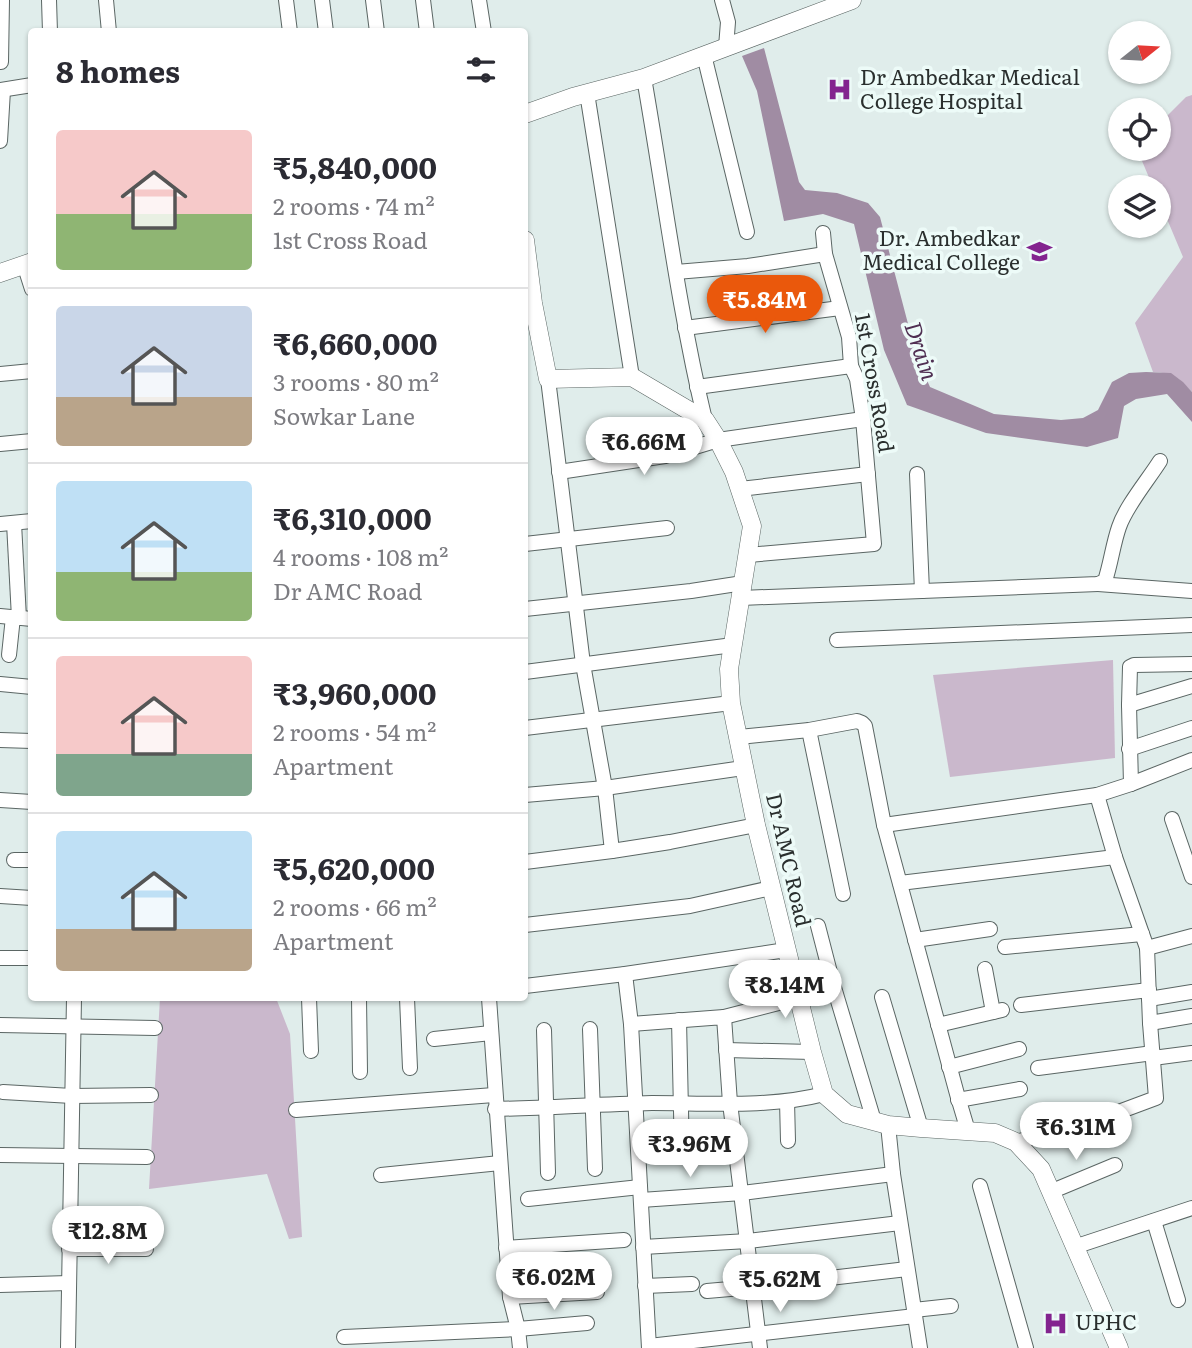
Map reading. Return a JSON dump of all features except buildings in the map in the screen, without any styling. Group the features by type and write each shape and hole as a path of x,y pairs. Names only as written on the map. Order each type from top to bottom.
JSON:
{"street":[{"path":"1,62 2,0"},
{"path":"49,0 50,28"},
{"path":"106,0 109,28"},
{"path":"286,0 290,28"},
{"path":"321,0 325,28"},
{"path":"373,0 376,28"},
{"path":"423,0 426,28"},
{"path":"479,0 483,28"},
{"path":"722,0 728,22 726,47"},
{"path":"528,113 644,78 852,0"},
{"path":"704,55 747,232"},
{"path":"644,78 685,328 705,420"},
{"path":"0,141 1,90 28,86"},
{"path":"587,93 632,377"},
{"name":"1st Cross Road","path":"748,555 874,544 857,379 851,366 849,337 825,254 823,233"},
{"path":"676,272 748,267 825,254"},
{"path":"0,274 28,263"},
{"path":"529,304 548,379 583,664 605,788 612,851"},
{"path":"685,328 840,308"},
{"path":"697,387 851,366"},
{"path":"0,374 28,371"},
{"path":"548,379 632,377 705,420"},
{"path":"559,472 665,456 719,440 863,419"},
{"name":"Dr AMC Road","path":"705,420 719,440 734,471 752,526 729,668 731,703 756,825 811,1052 824,1094"},
{"path":"0,444 28,441"},
{"path":"1098,584 1105,580 1124,515 1160,461"},
{"path":"740,489 868,474"},
{"path":"917,474 922,591"},
{"path":"9,655 16,618 7,523 28,521"},
{"path":"528,544 667,528"},
{"path":"528,609 691,591 922,591 1098,584 1192,591"},
{"path":"837,640 1192,625"},
{"path":"528,671 733,645"},
{"path":"1131,784 1131,666 1192,664"},
{"path":"0,684 28,687"},
{"path":"1129,705 1192,686"},
{"path":"528,728 731,703"},
{"path":"739,737 857,722 865,726 884,825 968,1131"},
{"path":"1129,749 1192,728"},
{"path":"809,730 843,894"},
{"path":"0,740 28,741"},
{"path":"884,825 1097,795 1192,760"},
{"path":"528,795 605,788 743,768"},
{"path":"1016,1142 1105,1117 1156,1098 1144,942 1097,795"},
{"path":"0,800 28,802"},
{"path":"1172,819 1192,877"},
{"path":"528,862 670,842 756,825"},
{"path":"900,883 1115,857"},
{"path":"14,860 28,860"},
{"path":"528,925 690,906 771,888"},
{"path":"0,896 28,898"},
{"path":"818,926 833,984 881,1123 893,1174 920,1348"},
{"path":"915,940 990,929"},
{"path":"1005,947 1144,942 1192,936"},
{"path":"528,986 786,950"},
{"path":"0,958 28,958"},
{"path":"938,1025 997,1011 985,969"},
{"path":"625,974 631,1024 649,1347 759,1341 951,1306"},
{"path":"631,1024 724,1017 798,999 833,984"},
{"path":"1021,1005 1192,992"},
{"path":"882,997 921,1128"},
{"path":"68,1348 74,1001"},
{"path":"309,1001 311,1051"},
{"path":"359,1001 360,1072"},
{"path":"407,1001 410,1068"},
{"path":"488,1001 510,1297 520,1348"},
{"path":"1150,1023 1192,1016"},
{"path":"724,1017 730,1103 759,1341"},
{"path":"679,1020 682,1156"},
{"path":"0,1025 155,1028"},
{"path":"590,1029 595,1169"},
{"path":"544,1030 548,1174"},
{"path":"434,1039 491,1033"},
{"path":"949,1067 1019,1049"},
{"path":"726,1050 811,1052"},
{"path":"1038,1068 1192,1053"},
{"path":"958,1100 1020,1089"},
{"path":"3,1092 72,1096 151,1095"},
{"path":"296,1110 495,1102 546,1108 635,1103 775,1102 824,1094 847,1114 881,1123 995,1133 1016,1142 1041,1169 1119,1348"},
{"path":"787,1101 788,1141"},
{"path":"0,1155 147,1157"},
{"path":"381,1175 500,1163"},
{"path":"1050,1192 1115,1165"},
{"path":"527,1199 741,1193 893,1174"},
{"path":"980,1186 1026,1348"},
{"path":"1074,1247 1192,1208"},
{"path":"1154,1220 1178,1300"},
{"path":"643,1247 747,1241 900,1223"},
{"path":"506,1248 624,1240"},
{"path":"69,1249 146,1249"},
{"path":"708,1291 907,1269"},
{"path":"0,1285 69,1283"},
{"path":"645,1286 692,1284"},
{"path":"510,1297 597,1292"},
{"path":"344,1337 587,1323"}],"shaded area":[{"path":"764,48 799,182 805,190 837,193 868,203 880,217 917,358 930,387 994,414 1061,420 1083,418 1098,410 1112,382 1129,373 1171,373 1192,392 1192,422 1167,394 1136,399 1124,406 1118,438 1087,447 986,433 907,405 884,350 854,224 823,214 784,221 757,91 742,56"},
{"path":"1192,95 1192,392 1175,377 1153,372 1135,323 1183,257 1171,228 1171,175 1148,175 1142,161 1171,161 1171,112 1186,97"},
{"path":"1113,660 1115,758 950,777 933,675"},
{"path":"160,1001 277,1001 290,1034 302,1237 289,1239 267,1174 149,1189"}],"place":[{"name":"Dr Ambedkar Medical College Hospital","path":"840,90"},
{"name":"Dr. Ambedkar Medical College","path":"1040,251"},
{"name":"UPHC","path":"1055,1323"}],"water label":[{"name":"Drain","path":"921,351"}]}
